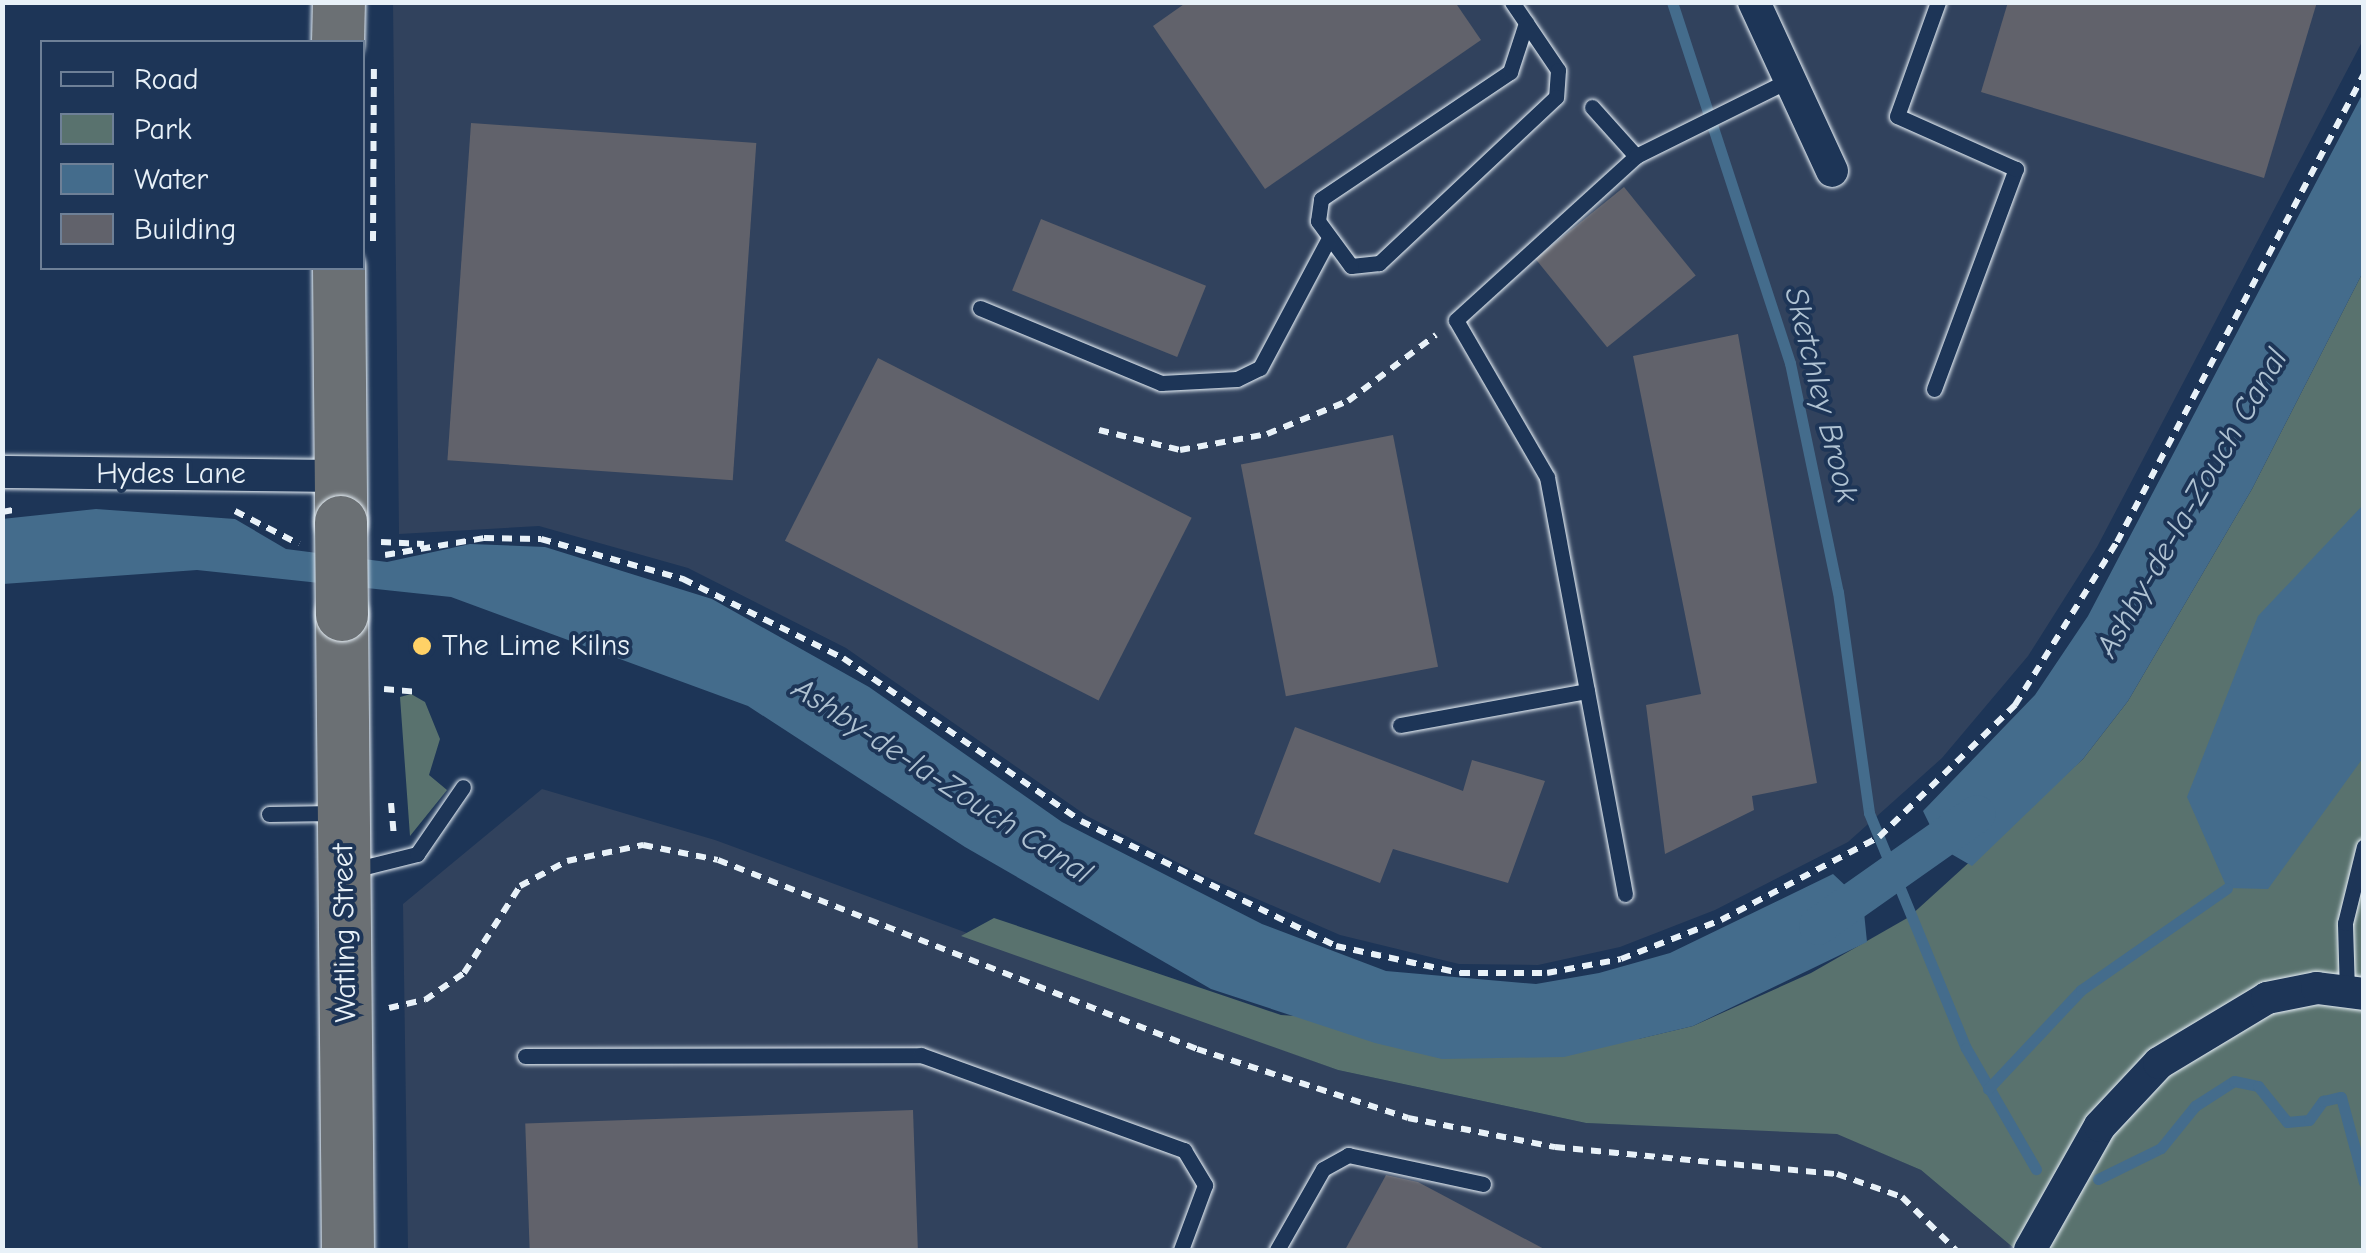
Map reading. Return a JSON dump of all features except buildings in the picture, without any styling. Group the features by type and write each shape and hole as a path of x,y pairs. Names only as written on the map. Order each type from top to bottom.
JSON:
{"highway":[{"path":"338,2 338,40"},
{"path":"338,270 339,524"},
{"name":"Watling Street","path":"339,524 348,1250"}],"street":[{"path":"1754,2 1775,86 1832,172"},
{"name":"Hydes Lane","path":"2,472 339,524"},
{"path":"2030,1250 2100,1126 2160,1063 2267,998 2355,993"}],"lane":[{"path":"1512,2 1526,23 1561,83 1544,112 1380,263 1351,266 1328,240 1321,198 1510,72 1526,23"},
{"path":"1934,389 2016,170 1898,116 1938,2"},
{"path":"1626,894 1548,478 1456,320 1636,156 1697,118 1775,86"},
{"path":"1592,107 1636,156"},
{"path":"980,308 1161,383 1237,379 1260,368 1328,240"},
{"path":"1400,725 1587,691"},
{"path":"344,872 418,854 463,787"},
{"path":"269,814 344,813"},
{"path":"2355,993 2345,923 2364,846"},
{"path":"525,1056 921,1054 1184,1150 1205,1185 1181,1250"},
{"path":"1278,1250 1323,1169 1348,1155 1482,1184"}],"path":[{"path":"390,542 431,544 541,538 600,549 700,586 843,658 1081,821 1336,946 1460,973 1547,974 1621,959 1721,920 1879,838 2015,705 2117,542 2364,74"},
{"path":"1100,430 1180,450 1268,434 1348,401 1456,320"},
{"path":"213,507 339,524 431,544"},
{"path":"2,512 26,508"},
{"path":"382,688 418,692"},
{"path":"388,1008 424,1000 464,973 520,886 567,860 644,846 718,860 1196,1049 1408,1118 1555,1147 1837,1174 1902,1197 1956,1250"}],"shaded area":[{"path":"393,3 2363,3 2363,40 2097,547 2028,656 1942,758 1848,842 1715,910 1620,947 1538,965 1459,964 1340,935 1202,875 1087,816 846,648 688,568 539,526 399,534"},
{"path":"542,789 715,840 1338,1070 1586,1123 1837,1133 1921,1170 2016,1250 408,1250 403,904"}],"green space":[{"path":"2363,272 2363,1250 2016,1250 1921,1170 1837,1134 1586,1123 1338,1070 961,936 994,918 1281,1015 1638,1039 1693,1026 1811,973 1909,917 2083,759 2128,701 2252,489"},
{"path":"411,694 425,702 440,739 429,775 447,790 410,836 400,697"}],"water":[{"name":"Ashby-de-la-Zouch Canal","path":"2363,93 2363,272 2252,489 2128,701 2083,759 1972,866 1941,848 1923,811 2035,695 2088,616"},
{"path":"2363,505 2363,758 2268,889 2227,888 2187,797 2258,616"},
{"name":"Ashby-de-la-Zouch Canal","path":"96,509 235,519 286,549 387,562 470,544 545,547 712,599 869,687 1062,822 1262,924 1386,971 1536,984 1599,973 1670,953 1833,874 1863,902 1867,942 1693,1026 1564,1057 1442,1059 1375,1043 1211,989 965,847 748,706 451,597 197,570 3,584 2,519"}],"waterway":[{"name":"Sketchley Brook","path":"1672,2 1790,363 1838,592 1869,813 1966,1048 2036,1169"},
{"path":"1818,926 1977,814"},
{"path":"1988,1089 2081,990 2227,888"},
{"path":"2098,1179 2161,1148 2195,1106 2234,1081 2258,1086 2287,1122 2309,1120 2323,1101 2341,1097 2364,1182"}],"place":[{"name":"The Lime Kilns","path":"422,646"}]}
